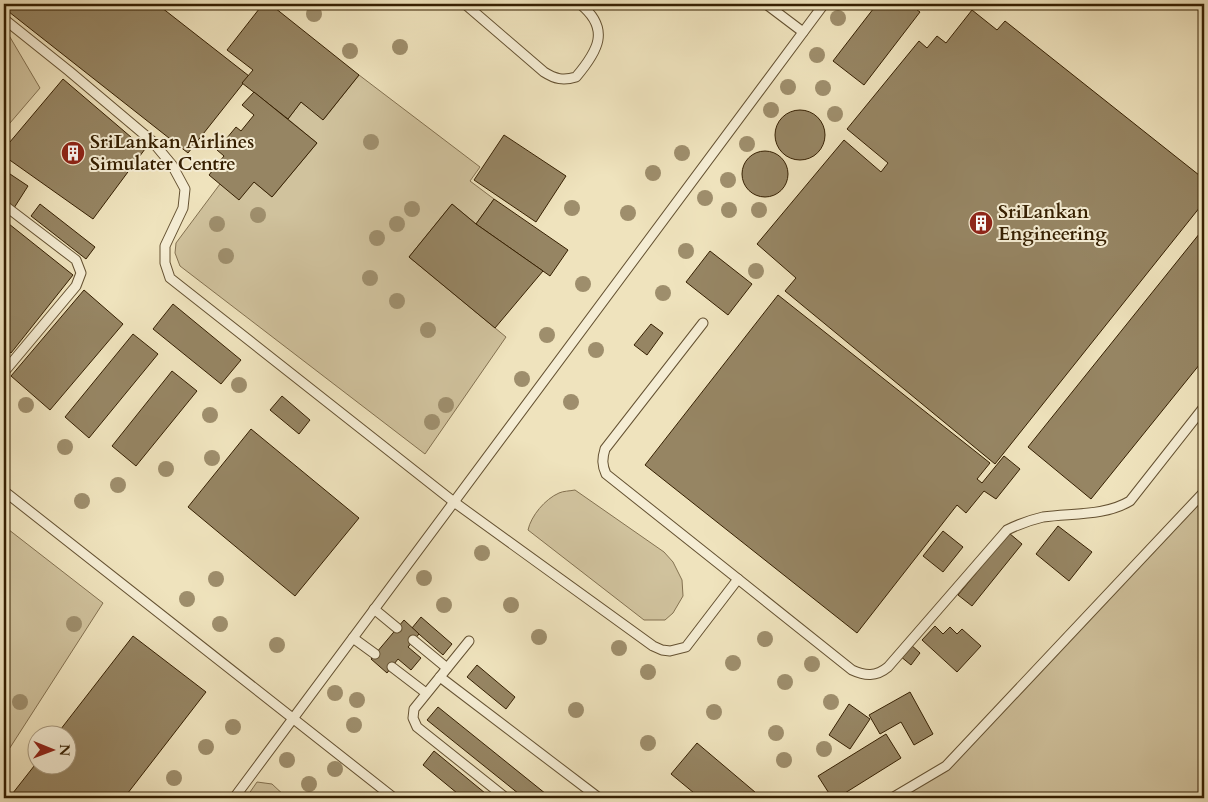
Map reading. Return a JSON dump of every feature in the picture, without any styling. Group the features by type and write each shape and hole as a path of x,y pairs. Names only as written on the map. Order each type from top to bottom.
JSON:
{"lane":[{"path":"465,4 544,72 560,80 576,77 597,45 597,24 591,13 580,4"},
{"path":"766,4 803,32"},
{"path":"234,798 824,4"},
{"path":"4,19 152,141 172,165 185,189 183,208 165,246 166,263 170,278 454,502 653,646 662,650 670,651 686,647 738,579"},
{"path":"4,205 76,260 81,272 76,286 4,372"},
{"path":"703,323 605,449 602,463 606,474 852,670 863,675 878,674 888,667 1007,530 1025,522 1114,508 1130,501 1204,407"},
{"path":"4,491 394,798"},
{"path":"892,798 946,766 1204,492"},
{"path":"374,609 397,628"},
{"path":"353,638 375,654"},
{"path":"413,640 447,668"},
{"path":"469,641 414,709 412,714 414,723 506,798"},
{"path":"392,667 426,693"},
{"path":"440,677 599,798"}],"shaded area":[{"path":"4,27 40,88 4,130"},
{"path":"359,75 480,167 470,181 494,199 476,224 452,204 409,257 506,337 425,454 180,266 175,253 176,243 220,184 254,182 272,197 317,143 288,119 301,102 324,119"},
{"path":"575,490 664,552 673,562 682,580 683,596 673,613 665,620 644,620 528,530 535,514 549,499 561,492"},
{"path":"1204,492 1204,798 892,798 946,766"},
{"path":"4,526 103,603 4,757"},
{"path":"257,782 272,784 287,798 246,798"}],"building":[{"path":"4,4 157,4 249,76 188,153 4,8"},
{"path":"263,4 270,4 359,75 323,120 301,102 288,119 242,83 253,70 227,50"},
{"path":"877,4 909,4 920,12 864,85 833,61"},
{"name":"SriLankan Engineering","path":"972,10 997,30 1005,21 1204,179 1204,202 995,464 785,291 796,278 757,244 844,140 881,172 888,163 847,129 919,41 927,48 937,36 946,43"},
{"name":"SriLankan Airlines Simulater Centre","path":"63,79 145,149 93,219 4,156 4,149"},
{"path":"254,92 317,143 272,197 254,182 239,200 209,175 224,156 217,150 236,127 241,131 254,115 242,105"},
{"path":"800,110 809,112 820,121 825,135 823,144 814,155 800,160 791,158 780,149 775,135 777,126 786,115"},
{"path":"504,135 566,176 536,222 474,180"},
{"path":"760,151 770,151 784,161 788,174 784,187 778,193 770,197 760,197 746,187 742,179 742,169 752,155"},
{"path":"4,170 28,186 14,208 4,201"},
{"path":"494,199 568,250 550,276 476,224"},
{"path":"40,204 95,247 86,259 31,216"},
{"path":"452,204 476,224 543,271 495,328 409,257"},
{"path":"4,220 73,275 11,353 4,347"},
{"path":"1204,228 1204,359 1091,499 1028,447"},
{"path":"710,251 752,284 728,315 686,282"},
{"path":"84,290 123,324 50,410 11,376"},
{"path":"778,295 990,463 977,479 982,483 1004,456 1020,469 996,499 984,491 966,513 957,505 857,633 645,465"},
{"path":"173,304 241,360 221,384 153,329"},
{"path":"651,324 663,333 647,355 634,345"},
{"path":"133,334 158,354 89,438 65,417"},
{"path":"172,371 197,391 136,466 112,446"},
{"path":"282,396 310,420 299,434 270,410"},
{"path":"251,429 359,518 295,596 188,507"},
{"path":"1058,526 1092,552 1069,581 1036,554"},
{"path":"943,531 963,547 943,572 923,556"},
{"path":"1009,533 1022,544 972,606 958,595"},
{"path":"421,617 452,644 443,655 412,628"},
{"path":"404,620 419,634 408,647 421,658 411,670 398,659 387,673 371,659"},
{"path":"935,626 943,634 950,627 957,634 962,629 981,646 957,672 922,640"},
{"path":"133,636 206,692 124,798 9,798 28,774 78,774 78,724 65,724"},
{"path":"910,644 920,653 911,665 900,656"},
{"path":"477,665 515,697 506,709 467,677"},
{"path":"910,692 933,734 914,745 901,722 880,734 869,715"},
{"path":"849,704 870,719 850,749 829,735"},
{"path":"438,707 551,798 524,798 427,720"},
{"path":"886,734 901,758 837,798 832,798 818,776"},
{"path":"697,743 762,798 700,798 671,774"},
{"path":"434,751 491,798 463,798 423,765"}],"place":[{"name":"SriLankan Airlines Simulater Centre","path":"73,153"},
{"name":"SriLankan Engineering","path":"981,223"}]}
